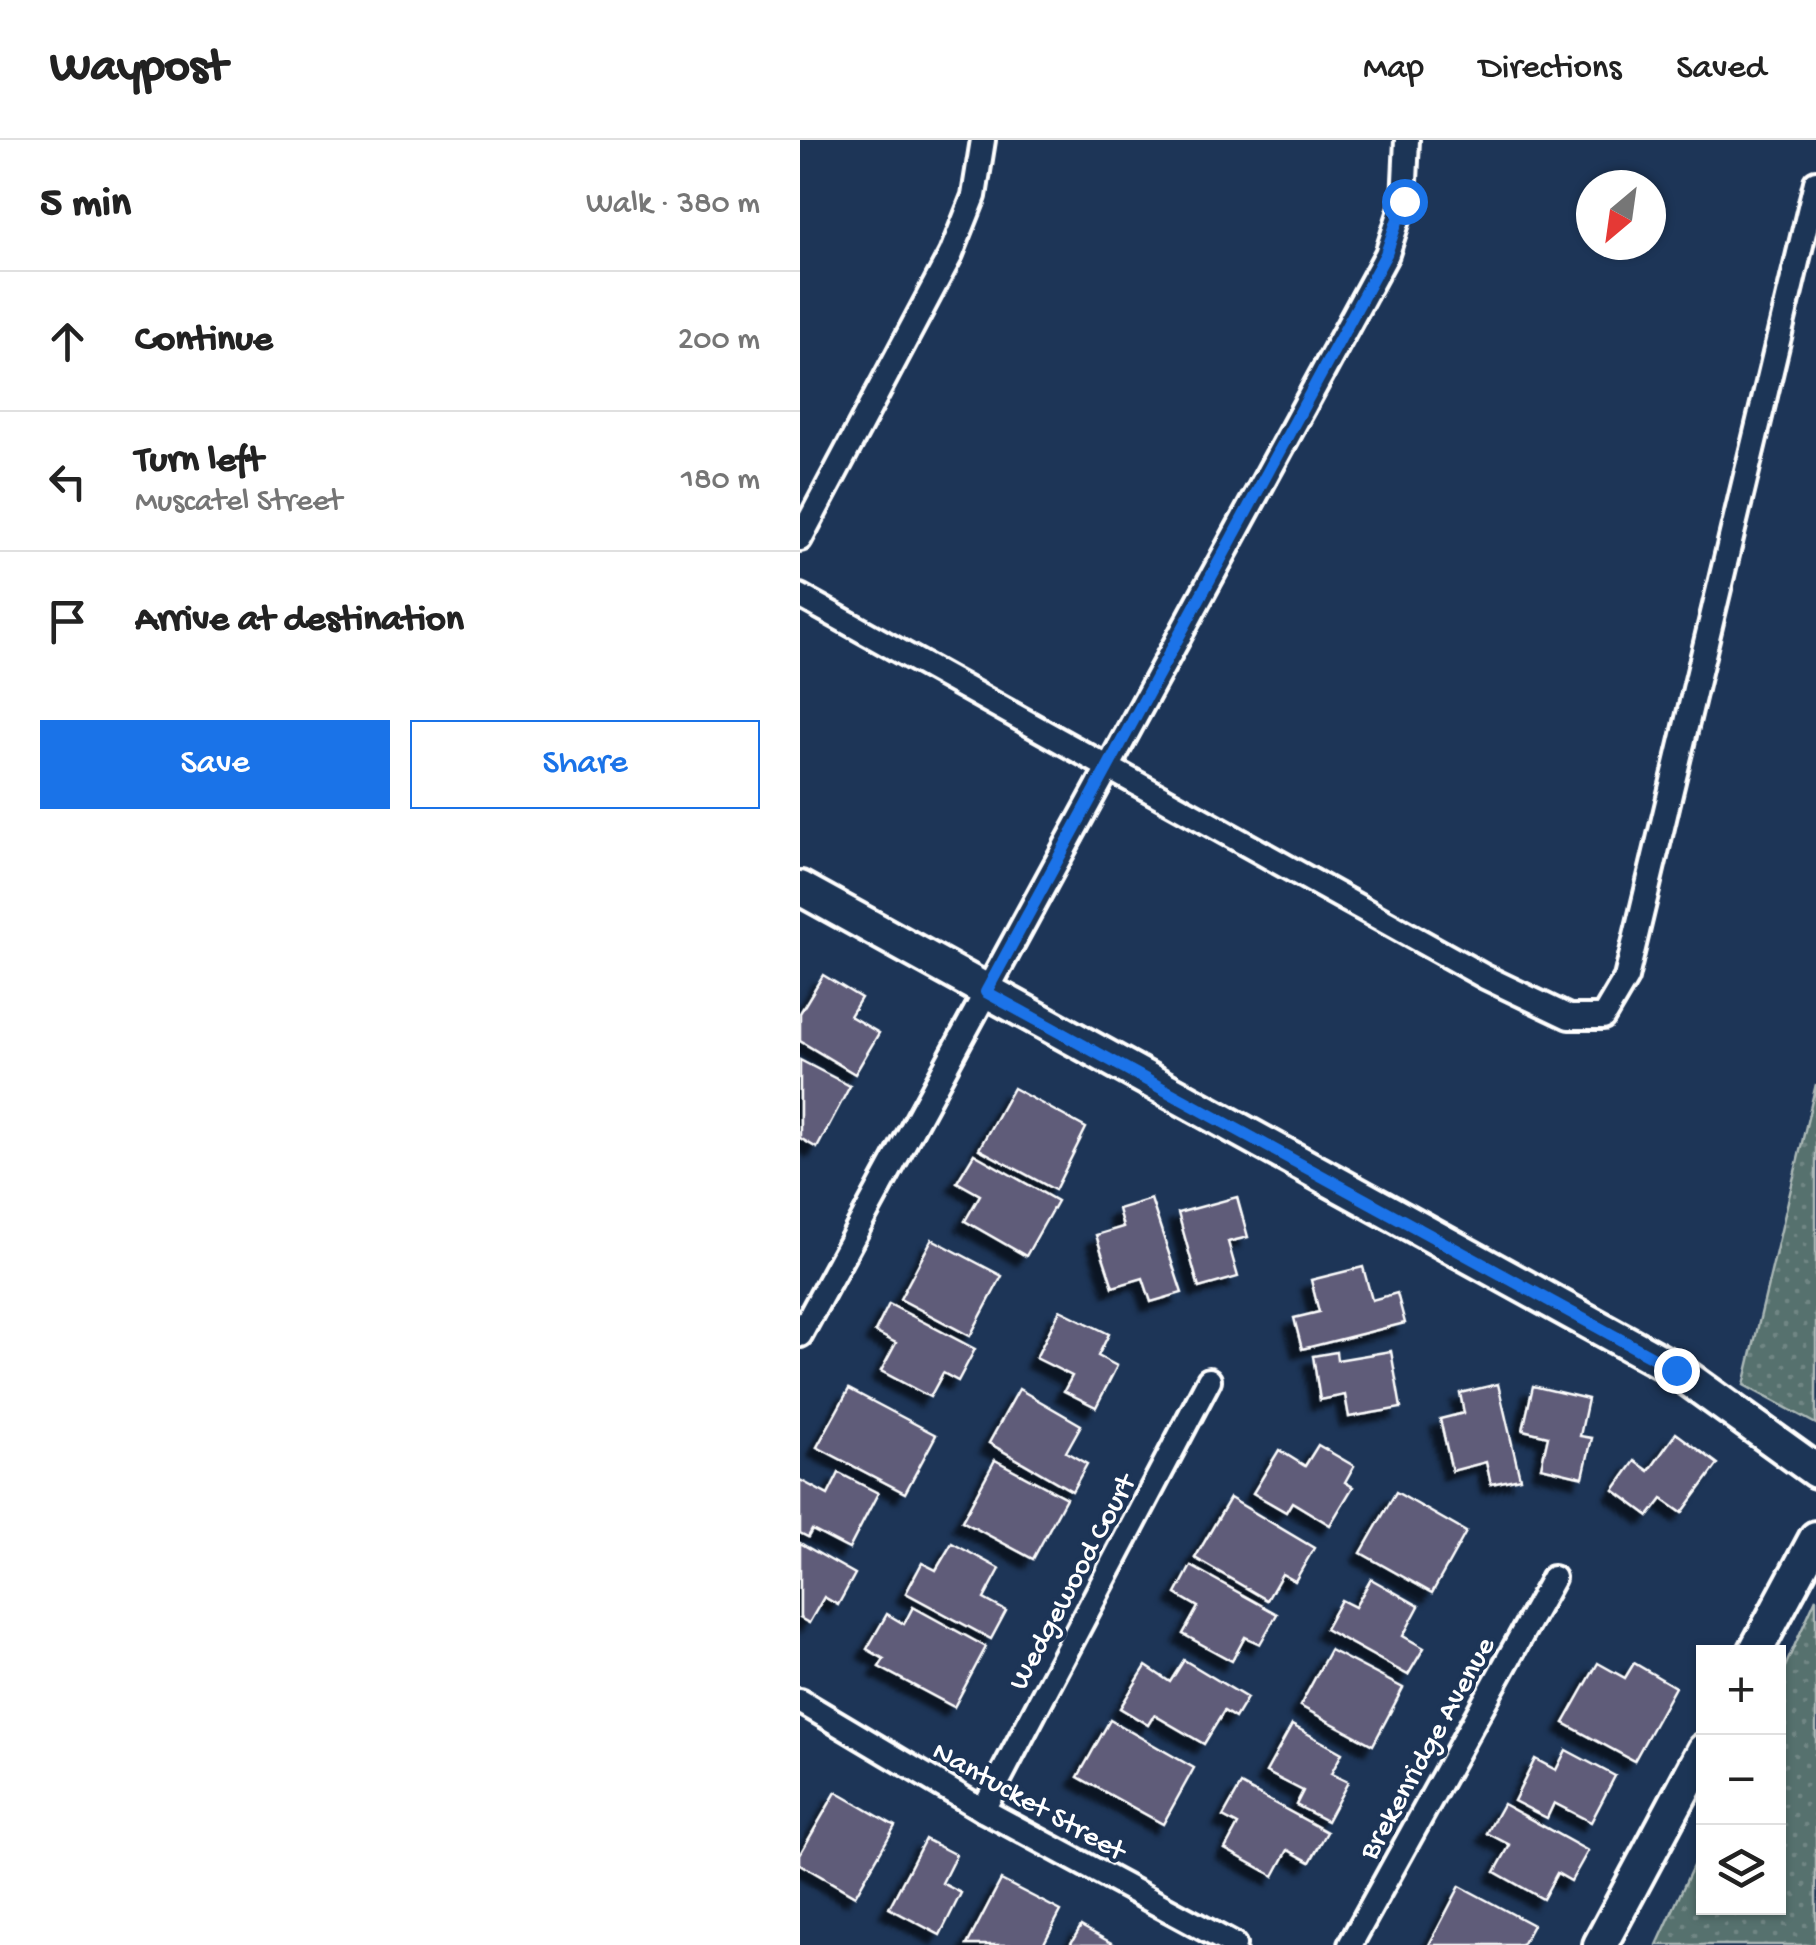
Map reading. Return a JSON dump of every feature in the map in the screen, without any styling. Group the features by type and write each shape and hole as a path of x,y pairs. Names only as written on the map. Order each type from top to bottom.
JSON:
{"street":[{"path":"800,539 951,254 974,196 983,140"},
{"path":"800,1335 1386,254 1404,201 1407,140"},
{"path":"800,596 1485,977 1569,1017 1604,1017 1626,978 1816,182"},
{"path":"800,888 1676,1370 1816,1471"},
{"name":"Wedgewood Court","path":"984,1810 1209,1380"},
{"path":"1759,1645 1816,1538"},
{"name":"Brekenridge Avenue","path":"1350,1945 1553,1578"},
{"name":"Nantucket Street","path":"800,1702 984,1810 1234,1945"},
{"path":"1600,1945 1696,1765"}],"green space":[{"path":"1816,1084 1816,1424 1744,1385"},
{"path":"1816,1598 1816,1945 1657,1945 1696,1859 1696,1915 1786,1915 1786,1664"}],"building":[{"path":"823,975 861,998 850,1016 879,1033 855,1074 800,1041 800,1013"},
{"path":"800,1060 850,1086 817,1148 800,1138"},
{"path":"1013,1088 1086,1128 1055,1190 979,1149"},
{"path":"974,1154 1057,1201 1026,1256 965,1221 980,1195 957,1182"},
{"path":"1237,1197 1248,1237 1228,1242 1238,1277 1199,1288 1178,1213"},
{"path":"1151,1199 1182,1293 1151,1302 1143,1278 1113,1287 1096,1235 1123,1227 1118,1209"},
{"path":"932,1239 1002,1276 970,1336 900,1299"},
{"path":"1363,1267 1372,1300 1397,1293 1405,1323 1302,1349 1294,1318 1319,1312 1311,1280"},
{"path":"889,1304 975,1349 958,1381 943,1373 930,1397 881,1371 896,1343 875,1332"},
{"path":"1060,1310 1109,1334 1098,1356 1117,1366 1096,1407 1064,1391 1072,1376 1036,1358"},
{"path":"1391,1351 1401,1408 1349,1417 1345,1395 1320,1400 1313,1356 1336,1352 1337,1360"},
{"path":"1498,1384 1520,1478 1491,1484 1486,1462 1452,1471 1440,1419 1464,1413 1460,1393"},
{"path":"1533,1386 1588,1399 1580,1436 1592,1438 1583,1477 1541,1467 1548,1436 1523,1430"},
{"path":"849,1389 936,1435 905,1493 817,1447"},
{"path":"1019,1389 1081,1425 1066,1452 1087,1464 1072,1491 989,1443"},
{"path":"1676,1433 1718,1464 1682,1513 1662,1499 1649,1516 1614,1490 1635,1461 1649,1471"},
{"path":"1318,1445 1354,1466 1345,1482 1353,1487 1330,1525 1292,1502 1286,1512 1253,1493 1279,1450 1305,1466"},
{"path":"995,1460 1066,1498 1033,1559 962,1521"},
{"path":"839,1473 878,1493 849,1549 812,1530 808,1537 800,1533 800,1480 828,1495"},
{"path":"1396,1492 1466,1532 1432,1593 1361,1553"},
{"path":"1230,1498 1314,1548 1295,1581 1282,1574 1267,1600 1195,1558"},
{"path":"800,1543 855,1574 838,1605 824,1597 809,1623 800,1618"},
{"path":"952,1543 1000,1569 984,1599 1006,1611 991,1639 906,1593 922,1563 936,1570"},
{"path":"1191,1566 1277,1614 1260,1644 1245,1637 1232,1661 1183,1634 1198,1607 1176,1594"},
{"path":"1371,1579 1419,1606 1403,1636 1424,1648 1408,1675 1325,1629 1341,1600 1355,1607"},
{"path":"913,1607 986,1647 954,1707 879,1667 884,1659 867,1649 887,1614 904,1624"},
{"path":"1330,1650 1403,1688 1373,1745 1300,1706"},
{"path":"1184,1660 1247,1698 1235,1718 1224,1711 1204,1744 1154,1715 1148,1725 1120,1708 1146,1666 1170,1682"},
{"path":"1598,1663 1625,1678 1634,1663 1675,1687 1634,1761 1564,1723"},
{"path":"1110,1720 1194,1768 1163,1824 1078,1777"},
{"path":"1292,1725 1342,1753 1331,1774 1348,1782 1327,1821 1296,1805 1303,1791 1266,1772"},
{"path":"1566,1750 1615,1776 1591,1822 1554,1803 1547,1818 1514,1801 1535,1759 1556,1770"},
{"path":"1241,1785 1327,1832 1310,1862 1288,1850 1274,1876 1225,1849 1238,1825 1223,1817"},
{"path":"836,1792 895,1826 855,1896 800,1864 800,1854"},
{"path":"1503,1804 1588,1851 1571,1881 1557,1873 1543,1899 1495,1872 1510,1845 1487,1833"},
{"path":"925,1839 956,1855 942,1883 961,1893 940,1935 889,1908"},
{"path":"1001,1880 1061,1911 1043,1945 967,1945"},
{"path":"1460,1886 1533,1925 1522,1945 1429,1945"},
{"path":"1081,1926 1115,1945 1070,1945"}],"route":[{"path":"1404,201 1386,254 986,992 1676,1370"}]}
